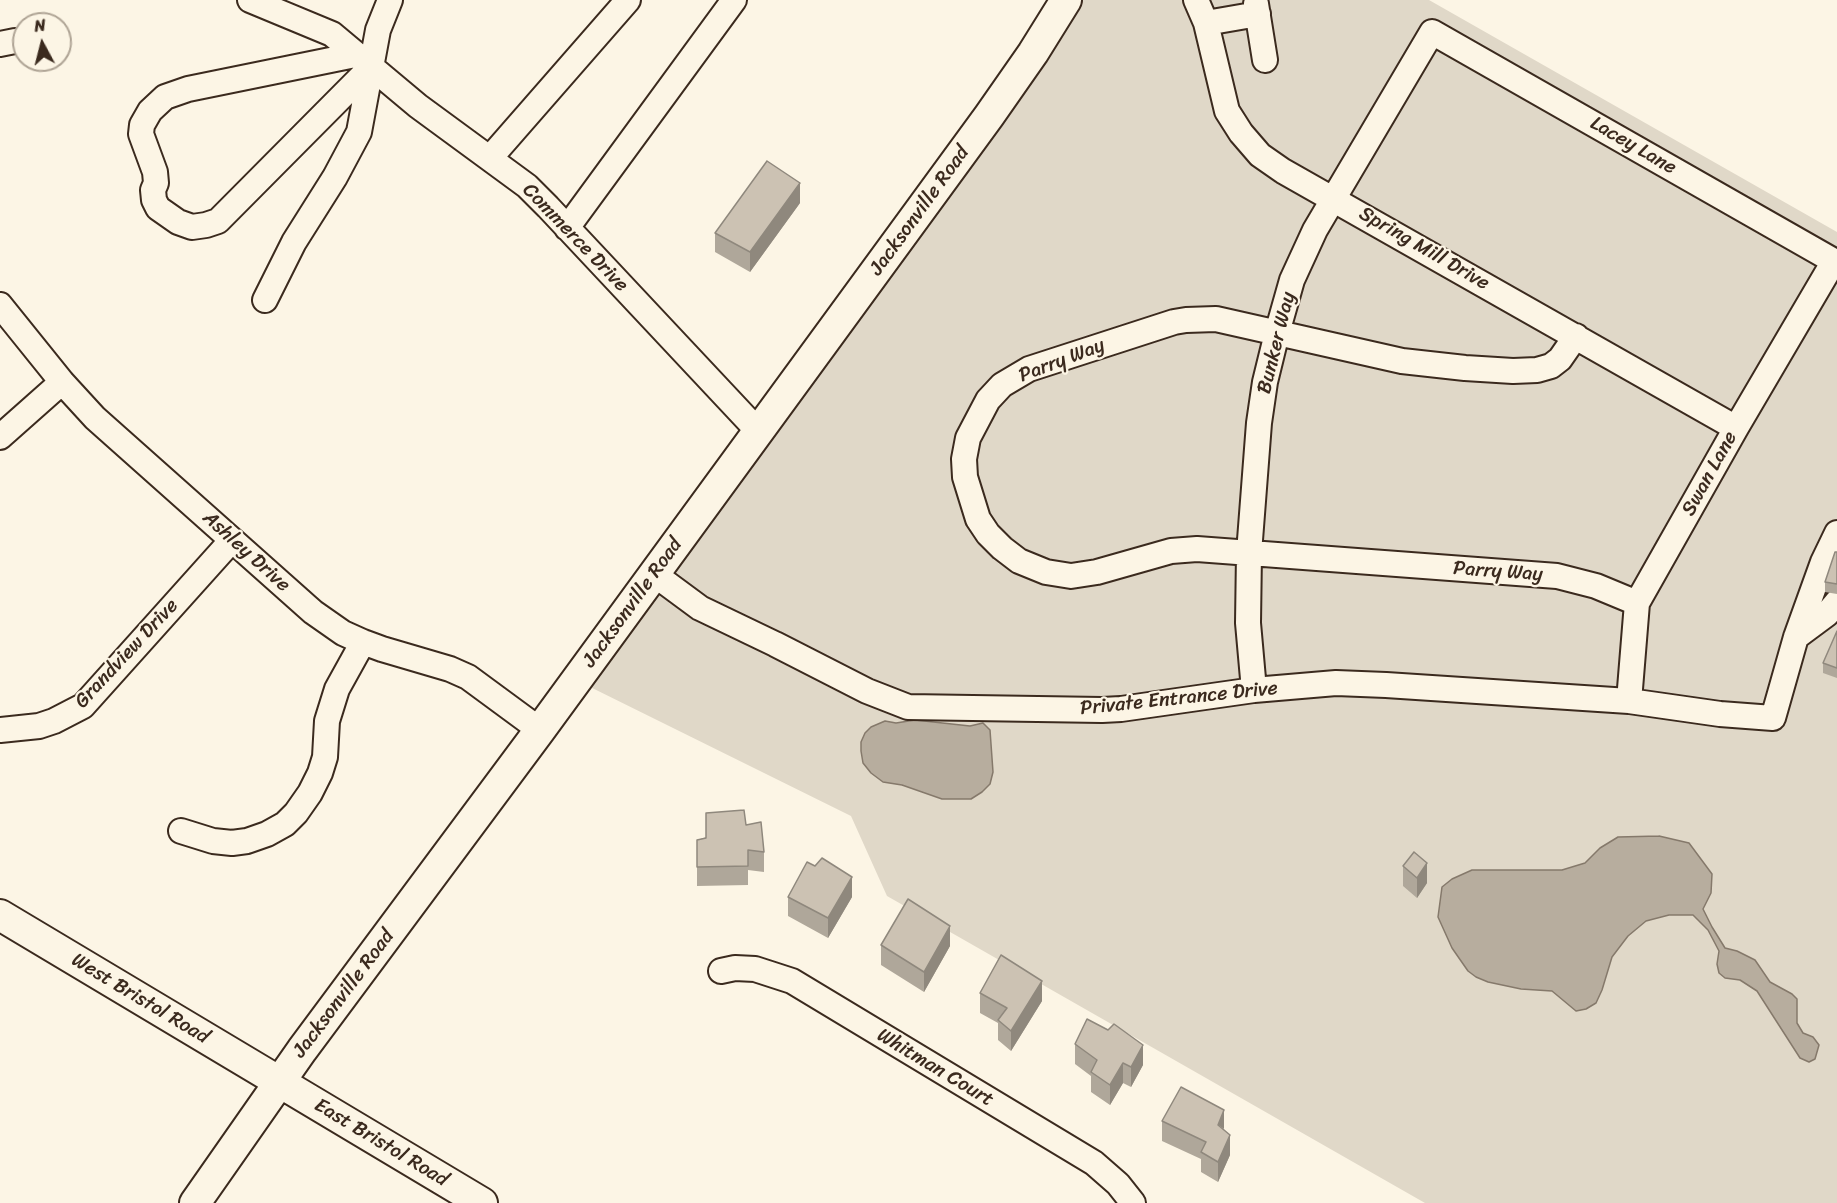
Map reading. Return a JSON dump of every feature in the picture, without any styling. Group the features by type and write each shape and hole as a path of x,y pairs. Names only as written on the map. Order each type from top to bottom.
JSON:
{"main road":[{"name":"Jacksonville Road","path":"195,1203 279,1082 540,730 989,116 1033,53 1066,0"},
{"name":"West Bristol Road","path":"1,917 279,1082"},
{"name":"East Bristol Road","path":"279,1082 482,1203"}],"street":[{"name":"Commerce Drive","path":"250,0 332,34 418,106 527,186 759,432"},
{"path":"363,61 188,89 165,97 150,111 142,125 141,134 155,172 156,183 153,190 154,201 158,208 178,222 192,226 207,225 218,221 363,61 390,0"},
{"path":"490,158 628,0"},
{"path":"567,228 734,0"},
{"name":"Spring Mill Drive","path":"1196,0 1206,23 1227,111 1241,133 1260,155 1283,171 1335,198 1736,428"},
{"path":"1206,23 1257,9 1265,60"},
{"name":"Bunker Way","path":"1254,690 1248,623 1249,553 1259,423 1265,382 1277,333 1292,280 1315,230 1432,32"},
{"name":"Lacey Lane","path":"1432,32 1834,261"},
{"path":"265,300 294,242 335,177 359,132 363,61"},
{"name":"Swan Lane","path":"1629,701 1637,603 1834,261"},
{"name":"Ashley Drive","path":"0,305 95,418 314,612 344,633 363,642 382,650 450,669 468,677 540,730"},
{"name":"Parry Way","path":"1575,336 1560,359 1551,366 1537,370 1513,371 1402,361 1216,319 1186,320 1029,369 1002,385 988,400 968,438 964,459 965,477 978,519 988,534 1019,561 1046,572 1071,576 1097,572 1171,551 1197,549 1557,576 1596,586 1637,603"},
{"path":"0,437 63,382"},
{"path":"1796,638 1823,562 1837,532"},
{"name":"Grandview Drive","path":"0,730 39,726 62,718 84,706 232,540"},
{"name":"Private Entrance Drive","path":"654,574 700,608 867,691 908,707 1112,710 1254,690 1336,684 1386,685 1629,701 1720,714 1773,718 1796,638"},
{"path":"1796,638 1827,614 1837,603"},
{"path":"181,831 213,841 232,843 247,841 285,824 296,813 320,773 325,757 327,721 337,689 363,642"},
{"name":"Whitman Court","path":"721,971 735,968 756,969 792,981 1094,1164 1118,1184 1133,1203"}],"shaded area":[{"path":"1077,0 1429,0 1837,232 1837,1203 1425,1203 887,896 851,816 576,680"},
{"path":"915,720 970,726 983,723 990,730 993,772 990,784 971,799 942,799 902,785 883,782 871,773 863,763 861,751 861,742 865,733 871,727 885,721 896,723"},
{"path":"1659,836 1689,843 1712,874 1711,893 1703,909 1712,927 1725,948 1755,960 1770,982 1797,999 1797,1023 1803,1033 1813,1037 1819,1045 1815,1059 1809,1062 1800,1058 1757,991 1740,980 1725,978 1719,973 1717,964 1719,951 1708,930 1693,915 1669,915 1646,921 1628,936 1612,957 1596,1003 1586,1009 1576,1011 1552,991 1521,989 1476,977 1468,971 1452,948 1438,917 1442,887 1452,879 1472,870 1562,870 1585,863 1600,848 1618,837"}],"building":[{"path":"767,161 800,183 750,252 715,233"},
{"path":"1835,552 1837,552 1837,584 1825,582"},
{"path":"1837,631 1837,668 1823,663"},
{"path":"744,810 746,825 761,822 764,852 748,850 748,866 697,867 697,840 706,838 706,813"},
{"path":"1414,852 1427,863 1417,878 1403,866"},
{"path":"822,858 852,877 828,918 788,897 807,862 815,866"},
{"path":"908,899 950,926 924,972 881,945"},
{"path":"1001,955 1042,981 1011,1031 998,1020 1007,1008 980,993"},
{"path":"1087,1019 1108,1030 1114,1024 1143,1045 1131,1067 1123,1063 1110,1085 1091,1072 1097,1060 1075,1044"},
{"path":"1181,1087 1224,1110 1218,1125 1230,1135 1218,1162 1201,1152 1206,1142 1162,1121"}]}
